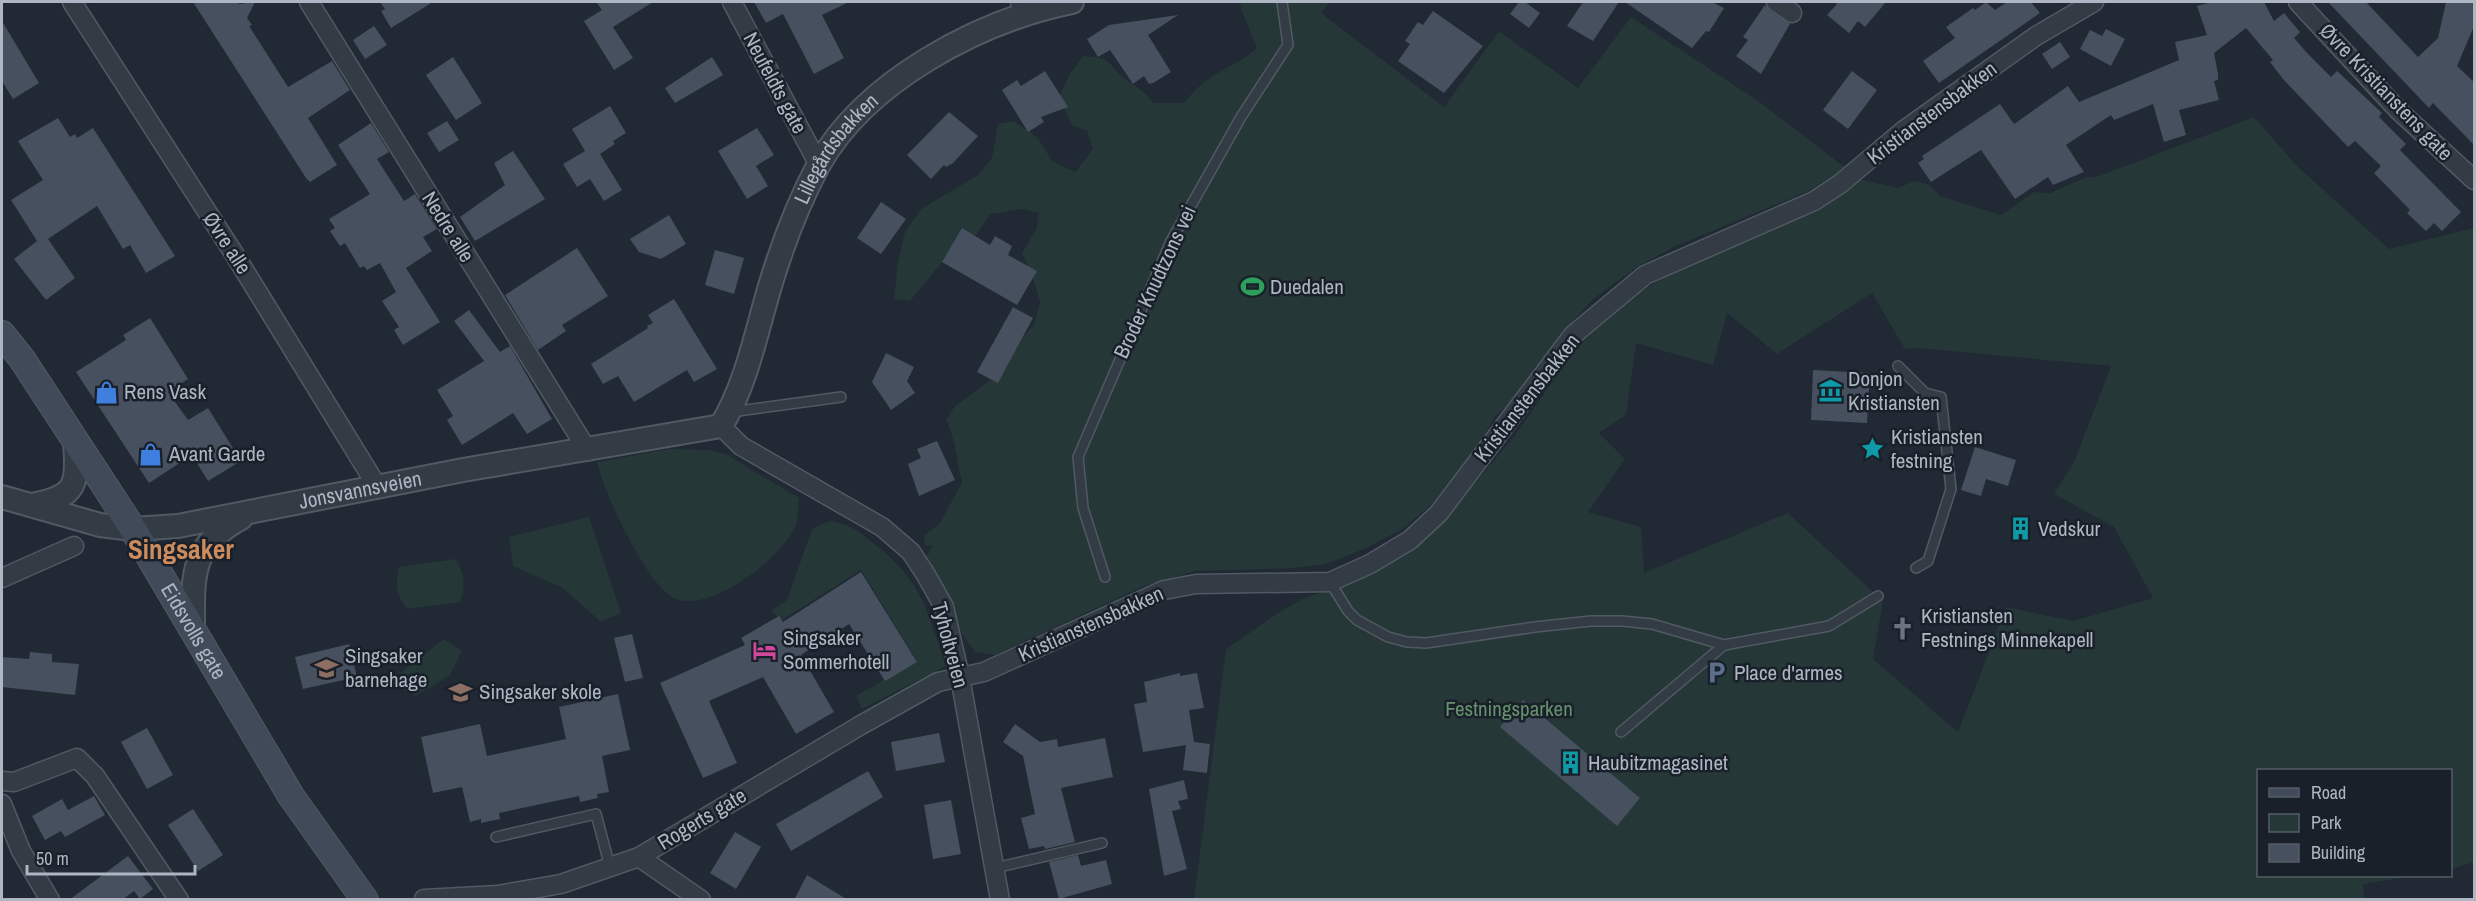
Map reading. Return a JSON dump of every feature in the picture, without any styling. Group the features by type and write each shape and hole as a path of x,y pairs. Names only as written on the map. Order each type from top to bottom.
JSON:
{"main road":[{"name":"Eidsvolls gate","path":"2,334 22,359 133,529 291,796 365,900"}],"street":[{"name":"Øvre alle","path":"72,2 258,292 377,486"},
{"name":"Nedre alle","path":"309,2 588,451"},
{"name":"Neufeldts gate","path":"732,2 819,165"},
{"name":"Lillegårdsbakken","path":"725,419 755,343 776,268 796,214 819,165 847,127 888,86 933,55 1022,9 1067,2"},
{"path":"1776,2 1792,13"},
{"name":"Kristianstensbakken","path":"960,677 984,672 1164,590 1196,584 1330,582 1370,564 1410,540 1439,513 1573,335 1645,275 1814,201 1840,184 1904,130 2036,36 2094,2"},
{"name":"Øvre Kristianstens gate","path":"2298,2 2399,111 2475,180"},
{"name":"Jonsvannsveien","path":"2,497 99,525 133,529 178,526 377,486 588,451 725,419"},
{"name":"Tyholtveien","path":"725,419 741,446 882,527 911,552 944,606 960,677 1000,900"},
{"path":"29,506 56,501 71,486 77,474 75,442"},
{"path":"193,631 194,571 197,560 207,544 222,529 253,512"},
{"path":"2,578 74,546"},
{"name":"Rogerts gate","path":"424,899 498,895 561,884 639,857 861,725 938,682 960,677"},
{"path":"2,781 14,782 76,758 95,776 179,900"},
{"path":"2,804 21,852 50,900"},
{"path":"639,857 701,900"}],"lane":[{"name":"Broder Knudtzons vei","path":"1105,577 1083,508 1078,458 1171,241 1241,117 1288,45 1282,2"},
{"path":"1898,366 1925,393 1941,397 1951,489 1928,561 1916,568"},
{"path":"725,419 841,397"},
{"path":"1330,582 1348,611 1357,620 1388,637 1407,642 1426,643 1590,621 1622,621 1652,624 1724,645 1829,626 1878,596"},
{"path":"1621,732 1724,645"},
{"path":"496,837 596,814 610,867"},
{"path":"994,868 1102,843"}],"green space":[{"name":"Duedalen","path":"1240,2 1330,2 1321,13 1444,107 1499,31 1578,88 1631,17 1761,103 1847,169 1806,192 1676,246 1637,267 1592,300 1557,339 1515,400 1496,415 1464,471 1436,501 1401,530 1364,549 1326,564 1295,568 1196,571 1144,586 995,655 975,652 962,634 948,596 926,556 933,546 925,545 924,535 939,524 962,483 954,443 946,420 955,406 1006,369 1018,343 1034,325 1040,302 1032,274 1022,253 1036,230 1039,213 1022,209 990,214 977,234 957,244 910,301 894,299 898,261 905,232 921,209 978,175 992,158 998,124 1014,121 1038,138 1052,161 1075,172 1093,149 1087,131 1072,125 1059,97 1070,74 1083,56 1106,60 1121,76 1145,93 1154,103 1184,103 1207,80 1257,48"},
{"name":"Festningsparken","path":"2254,117 2298,167 2389,249 2474,228 2474,862 2452,869 2452,769 2257,769 2257,877 2407,877 2363,884 2364,900 1194,900 1226,649 1284,609 1304,598 1334,588 1453,509 1513,438 1591,327 1628,299 1680,268 1785,224 1790,218 1819,210 1859,179 1898,188 1914,181 1928,184 1940,196 2001,215 2034,192 2050,193 2084,178 2099,176","holes":["1872,293 1905,349 1918,348 2111,366 2074,462 2054,494 2114,527 2153,598 2073,621 2006,607 1958,732 1873,659 1883,601 1788,513 1644,573 1641,527 1588,512 1625,459 1599,433 1626,415 1636,343 1713,365 1727,313 1777,354"]},
{"path":"670,449 709,450 726,454 799,498 796,525 777,552 746,578 728,589 711,597 694,601 679,600 667,593 641,561 608,495 597,462"},
{"path":"589,517 621,613 601,622 563,588 513,566 509,537"},
{"path":"829,521 844,524 860,533 905,573 922,600 946,666 862,709 856,696 917,661 861,570 782,620 771,611 787,600 812,529"},
{"path":"455,559 463,580 460,602 407,609 397,589 399,567"},
{"path":"444,639 462,651 450,675 416,696 403,690 394,678"}],"building":[{"path":"193,2 238,2 239,4 255,2 247,18 252,25 249,26 288,87 332,61 350,90 308,118 337,165 310,182 306,178"},
{"path":"380,2 433,2 391,28 381,11 385,9"},
{"path":"596,2 653,2 613,27 633,58 614,70 584,21 602,10"},
{"path":"754,2 849,2 822,15 844,58 814,74 783,14 766,23"},
{"path":"1519,2 1525,2 1540,13 1529,28 1510,14"},
{"path":"1583,2 1619,2 1593,41 1567,26"},
{"path":"1625,2 1712,2 1724,8 1709,32 1706,31 1692,48"},
{"path":"1834,2 1886,2 1865,27 1858,21 1849,33 1827,15 1837,4"},
{"path":"1986,2 1995,10 2007,2 2031,2 2040,13 1939,83 1923,61 1955,38 1946,27 1973,8 1975,10"},
{"path":"2212,2 2264,2 2274,21 2284,13 2300,32 2294,38 2308,54 2331,77 2337,71 2382,113 2379,117 2406,144 2400,150 2461,212 2442,231 2434,223 2426,231 2407,213 2410,210 2374,173 2381,166 2355,141 2348,147 2283,79 2270,62 2273,60 2246,28 2214,53 2218,80 2214,81 2219,100 2179,110 2186,135 2164,142 2153,104 2114,120 2111,115 2066,145 2084,172 2053,185 2048,177 2015,199 1981,150 1931,182 1918,163 1924,159 1922,156 2000,104 2014,124 2068,86 2079,102 2179,60 2175,42 2207,35 2197,6"},
{"path":"2328,2 2366,2 2418,57 2438,38 2446,2 2475,2 2475,24 2457,66 2475,83 2475,146 2433,103 2429,108"},
{"path":"1765,5 1790,24 1761,74 1736,56 1748,40 1743,37"},
{"path":"1433,11 1483,46 1444,93 1398,61 1410,44 1405,41 1418,22 1423,25"},
{"path":"1178,15 1148,35 1171,72 1153,83 1149,84 1144,76 1133,84 1110,50 1098,57 1087,39 1109,25"},
{"path":"2,21 39,83 13,99 2,81"},
{"path":"374,26 387,45 365,59 353,40"},
{"path":"2106,29 2125,39 2111,66 2080,49 2090,30 2102,36"},
{"path":"2060,42 2070,57 2052,69 2042,54"},
{"path":"453,57 482,103 456,120 426,75"},
{"path":"712,57 723,75 675,103 665,88"},
{"path":"1045,71 1068,107 1041,117 1044,122 1028,132 1002,90 1017,80 1021,86"},
{"path":"1852,71 1877,90 1848,129 1823,110"},
{"path":"610,106 626,133 613,141 615,144 600,154 622,190 604,201 590,179 577,187 563,164 585,151 572,129"},
{"path":"949,112 978,136 953,163 946,167 944,165 931,179 907,155"},
{"path":"58,118 70,137 75,134 77,138 93,128 175,256 146,273 130,245 123,249 97,206 48,239 75,278 46,300 14,259 37,241 11,200 43,180 18,141"},
{"path":"447,121 459,140 439,152 427,133"},
{"path":"371,123 389,152 377,159 404,201 415,194 437,229 423,237 432,251 406,268 440,322 403,345 394,330 399,327 382,301 396,292 380,263 367,270 364,266 360,268 345,243 340,246 330,231 335,228 329,219 370,194 338,145"},
{"path":"757,128 774,155 756,166 768,186 747,199 718,151"},
{"path":"513,151 545,199 475,241 460,217 505,185 494,163"},
{"path":"881,202 906,219 881,254 857,238"},
{"path":"669,215 686,244 661,259 639,252 630,239"},
{"path":"962,228 990,245 995,236 1012,246 1008,255 1037,271 1017,305 942,262"},
{"path":"577,248 608,296 562,325 566,331 538,350 505,295"},
{"path":"715,250 744,258 734,294 705,285"},
{"path":"674,299 717,369 694,382 687,370 634,402 618,376 603,384 591,364 648,328 647,326 653,323 648,315"},
{"path":"1013,307 1033,318 998,383 977,372"},
{"path":"469,310 500,352 510,346 552,419 527,434 513,413 462,445 447,420 453,416 437,390 484,361 454,321"},
{"path":"150,318 188,379 168,392 188,420 208,408 241,461 208,481 192,455 149,483 76,372 126,340 123,335"},
{"path":"886,353 914,367 907,381 915,393 891,410 872,382"},
{"path":"1813,370 1870,373 1867,423 1811,420"},
{"path":"937,441 955,480 919,496 908,464 921,458 917,449"},
{"path":"1975,447 2016,460 2008,486 1986,479 1981,496 1961,490"},
{"path":"861,572 917,662 885,681 849,624 801,655 834,712 796,734 763,677 709,701 737,763 703,778 660,683 745,645 741,638 779,616 783,622"},
{"path":"632,634 643,678 625,682 614,638"},
{"path":"349,644 357,677 303,689 295,657"},
{"path":"30,652 52,654 52,662 79,664 75,695 2,687 2,657 29,659"},
{"path":"1180,673 1180,676 1197,673 1204,708 1189,710 1194,742 1210,744 1207,773 1183,770 1186,745 1143,752 1134,704 1147,702 1144,682"},
{"path":"618,694 630,750 602,756 609,792 597,794 598,798 580,802 579,796 499,813 500,819 481,823 481,819 470,822 462,787 433,793 421,737 480,724 487,756 566,739 559,707"},
{"name":"Haubitzmagasinet","path":"1523,700 1640,798 1617,826 1500,727"},
{"path":"1015,724 1040,742 1057,739 1058,747 1105,738 1113,777 1061,788 1075,842 1045,849 1044,846 1029,849 1021,818 1035,814 1023,756 1003,742"},
{"path":"147,728 173,775 147,789 121,742"},
{"path":"939,733 945,762 896,771 891,742"},
{"path":"868,771 883,797 791,851 776,824"},
{"path":"1184,780 1188,799 1178,801 1181,809 1172,811 1187,869 1164,876 1149,789"},
{"path":"94,796 105,815 65,837 61,831 45,840 32,816 62,799 68,810"},
{"path":"951,800 961,854 933,859 924,805"},
{"path":"193,809 223,855 198,871 168,825"},
{"path":"735,832 761,847 736,889 710,873"},
{"path":"1078,855 1081,866 1106,860 1112,884 1059,899 1049,862"},
{"path":"128,856 153,889 140,899 134,891 122,900 69,900"},
{"path":"807,875 848,900 794,900"}],"place":[{"name":"Duedalen","path":"1252,287"},
{"name":"Donjon Kristiansten","path":"1830,391"},
{"name":"Rens Vask","path":"106,392"},
{"name":"Kristiansten festning","path":"1873,449"},
{"name":"Avant Garde","path":"151,454"},
{"name":"Vedskur","path":"2020,529"},
{"name":"Kristiansten Festnings Minnekapell","path":"1903,628"},
{"name":"Singsaker Sommerhotell","path":"765,650"},
{"name":"Singsaker barnehage","path":"327,668"},
{"name":"Place d'armes","path":"1716,673"},
{"name":"Singsaker skole","path":"461,692"},
{"name":"Haubitzmagasinet","path":"1570,763"}],"district":[{"name":"Singsaker","path":"181,550"}]}
